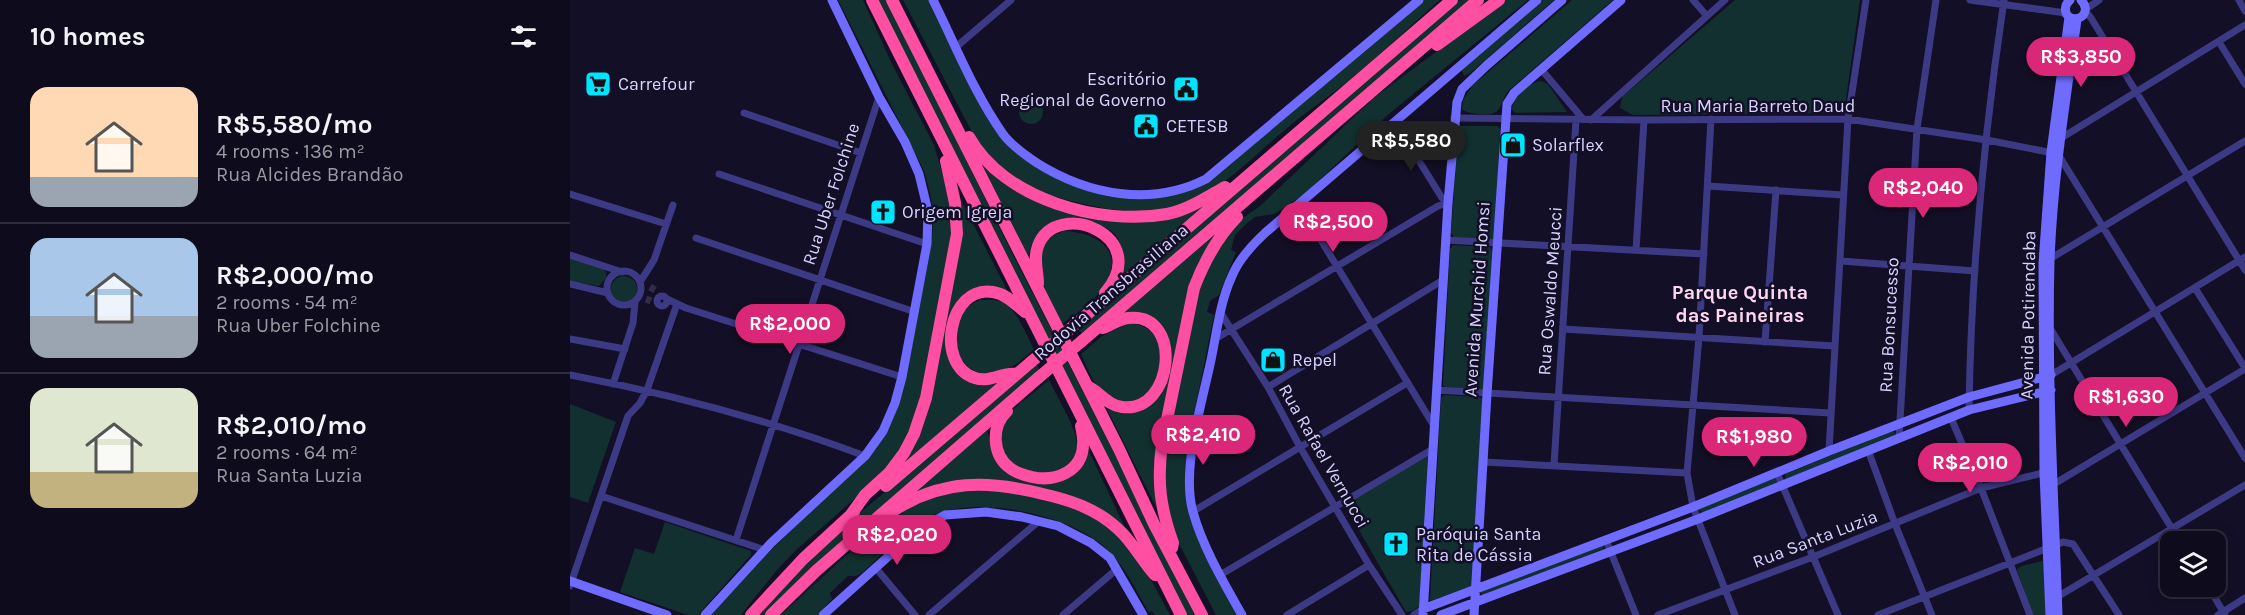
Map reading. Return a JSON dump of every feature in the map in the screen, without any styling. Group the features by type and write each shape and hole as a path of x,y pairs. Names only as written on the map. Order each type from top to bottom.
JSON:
{"highway":[{"path":"872,0 1181,615"},
{"path":"892,0 1202,615"},
{"path":"1422,25 1428,15 1444,0"},
{"name":"Rodovia Transbrasiliana","path":"751,615 803,559 850,516 1452,0"},
{"name":"Rodovia Transbrasiliana","path":"771,615 816,571 975,431 1478,0"},
{"path":"1414,55 1425,52 1499,0"},
{"path":"956,125 966,131 986,160 1013,183 1046,200 1102,214 1126,217 1169,213 1191,206 1254,170"},
{"path":"850,516 865,495 889,473 904,453 921,417 930,381 957,234 955,203 946,165 945,148"},
{"path":"1171,555 1173,543 1160,498 1159,462 1189,308 1203,266 1215,245 1227,226 1255,199 1263,186"},
{"path":"1038,291 1035,256 1038,246 1048,231 1056,226 1074,224 1102,232 1115,246 1118,256 1116,276 1098,304"},
{"path":"1018,374 1011,373 988,380 975,378 965,373 953,357 952,334 958,310 972,296 982,292 1005,296 1029,315"},
{"path":"1086,385 1096,390 1113,405 1133,407 1152,397 1159,389 1167,352 1159,331 1151,323 1140,319 1129,318 1095,330"},
{"path":"1009,404 997,426 995,437 997,450 1002,461 1010,468 1036,478 1048,480 1059,477 1076,465 1083,445 1080,416"},
{"path":"868,525 879,521 916,497 937,489 979,483 1034,492 1082,506 1101,516 1124,536 1144,564 1167,587"}],"main road":[{"path":"705,615 765,550 865,456 883,431 895,403 902,377 927,244 928,211 919,174 905,142 879,97 832,0"},
{"path":"933,0 978,92 1004,136 1050,171 1080,185 1106,192 1141,195 1187,189 1206,179 1419,0"},
{"path":"1242,615 1220,575 1192,512 1190,464 1220,312 1233,274 1251,246 1537,0"},
{"path":"1462,89 1562,0"},
{"name":"Avenida Murchid Homsi","path":"1474,615 1504,119 1507,104 1514,93 1621,0"},
{"name":"Avenida Potirendaba","path":"2050,615 2047,261 2056,147 2079,10"},
{"path":"1450,75 1461,82 1462,89"},
{"name":"Avenida Murchid Homsi","path":"1423,612 1454,118 1462,89"},
{"path":"1423,612 1969,397 2047,377"},
{"path":"1441,615 1698,519 1969,410 2047,390"},
{"path":"1991,391 1994,404"},
{"path":"824,615 875,567 927,525 945,515 970,512 1003,513 1040,521 1070,531 1091,543 1110,558 1143,615"},
{"name":"Avenida Potirendaba","path":"2051,547 2058,615"},
{"path":"570,583 668,615"}],"street":[{"path":"956,47 1011,0"},
{"path":"1693,0 1707,16"},
{"path":"1541,69 1583,120 1725,0"},
{"path":"1829,451 1848,119 1866,0"},
{"name":"Rua Bonsucesso","path":"1899,438 1907,266 1917,129 1936,0"},
{"path":"1970,0 2079,10 2137,93 2242,259 2245,270"},
{"path":"2239,0 2245,11"},
{"path":"1969,410 1975,271 1987,140 2004,2"},
{"path":"2245,25 2056,147 2245,458"},
{"path":"2219,42 2245,84"},
{"name":"Rua Uber Folchine","path":"736,540 879,97"},
{"path":"744,113 861,153"},
{"name":"Rua Maria Barreto Daud","path":"1454,118 1848,119 1987,140 2056,147"},
{"path":"1711,119 1699,337 1687,472 1693,507 1735,615"},
{"name":"Rua Oswaldo Meucci","path":"1554,465 1568,245 1583,120"},
{"path":"1636,250 1644,120"},
{"path":"1215,339 1336,266 1448,203 1442,198 1395,122"},
{"path":"2047,261 2245,141"},
{"path":"719,174 927,244"},
{"path":"1708,186 1843,195"},
{"path":"1765,342 1776,190"},
{"path":"570,194 666,224"},
{"path":"1299,204 1434,426"},
{"path":"640,283 654,260 673,205"},
{"path":"696,238 915,312"},
{"path":"1445,240 1704,254"},
{"path":"570,255 612,272 634,275 645,272"},
{"path":"2047,377 2242,259"},
{"path":"1841,261 1975,271"},
{"path":"612,272 608,290 615,303 627,305 634,310"},
{"path":"613,384 633,323 634,310 642,300 640,283 634,275"},
{"path":"1268,387 1443,280"},
{"path":"640,283 653,288 663,302"},
{"path":"570,284 608,290"},
{"path":"2049,488 2245,369 2195,288"},
{"path":"627,305 642,300 676,305 902,377"},
{"path":"570,583 628,416 640,403 647,390 676,305"},
{"name":"Rua Rafael Vernucci","path":"1220,312 1268,387 1369,565 1402,615"},
{"path":"2046,328 2072,363 2173,530"},
{"path":"1563,329 1834,346"},
{"path":"570,339 625,349"},
{"path":"570,375 647,390 773,425 865,456"},
{"path":"1192,512 1407,383"},
{"path":"1436,390 1830,413"},
{"path":"1951,418 2030,615"},
{"path":"1220,575 1433,449"},
{"path":"1868,450 1932,615"},
{"path":"1484,462 1687,472"},
{"name":"Rua Santa Luzia","path":"1658,615 1813,557 1981,488 2048,472"},
{"path":"1777,473 1838,615"},
{"path":"2057,597 2173,530 2245,485"},
{"path":"601,496 765,550"},
{"path":"929,615 1040,521"},
{"path":"1606,540 1636,615"},
{"path":"1878,615 2063,542 2073,544 2119,615"},
{"path":"1287,615 1369,565"},
{"path":"875,567 915,615"},
{"path":"1063,615 1117,569"},
{"path":"2214,597 2222,614 2245,598"},
{"path":"1414,615 1423,612"}],"green space":[{"path":"838,0 863,0 892,64 934,145 948,192 953,237 925,387 909,435 889,465 795,551 741,615 711,615 771,550 876,449 893,415 913,341 931,247 933,212 931,197 924,171"},
{"path":"877,0 887,0 1013,255 1197,615 1186,615"},
{"path":"903,0 929,0 1001,137 1080,188 1170,195 1221,171 1424,0 1440,0 1359,72 1294,123 1235,174 1193,199 1163,209 1139,212 1104,208 1049,194 1021,181 997,162 975,138"},
{"path":"1460,0 1472,0 1083,335 1078,328"},
{"path":"1506,0 1528,0 1390,113 1307,192 1274,214 1255,217 1235,235 1231,250 1236,252 1219,295 1210,301 1207,312 1214,315 1190,434 1185,486 1237,615 1216,615 1171,528 1164,490 1166,453 1195,302 1208,265 1237,222 1260,206 1375,97"},
{"path":"1543,0 1554,0 1464,76 1462,71 1464,68"},
{"path":"1572,0 1613,0 1508,91 1496,112 1482,114 1462,110 1463,100 1473,85"},
{"path":"1735,0 1860,0 1844,113 1633,115 1620,108 1622,97"},
{"path":"1541,81 1548,84 1567,112 1516,113 1512,110 1515,100 1522,91 1531,84"},
{"path":"1031,100 1040,103 1043,112 1040,121 1031,124 1022,121 1019,112 1022,103"},
{"path":"1459,126 1498,126 1500,129 1495,235 1492,240 1454,237 1451,233"},
{"path":"981,162 1012,187 1123,219 1206,205 1120,277 1122,255 1119,241 1112,232 1090,220 1066,218 1056,220 1038,234 1028,257"},
{"path":"958,194 1008,292 991,287 981,287 969,292 958,302 951,314 947,329 946,344 949,358 956,371 971,382 999,383 896,470 919,429"},
{"path":"1064,231 1091,236 1101,242 1108,249 1111,269 1107,281 1098,294 1062,324 1046,292 1039,268 1039,256 1043,246 1051,237"},
{"path":"1217,233 1188,297 1158,511 1107,409 1124,412 1153,401 1166,337 1122,314"},
{"path":"1453,245 1490,247 1493,252 1483,390 1443,385 1450,249"},
{"path":"570,258 602,268 606,272 606,278 599,286 570,281"},
{"path":"624,276 633,280 637,289 633,298 624,302 615,298 611,289 615,280"},
{"path":"980,300 999,301 1010,307 1034,349 1009,368 989,374 972,370 961,358 956,343 957,326 965,310"},
{"path":"1130,323 1145,328 1155,335 1160,349 1161,362 1158,374 1145,395 1135,401 1124,402 1112,399 1101,391 1081,354 1102,336"},
{"path":"1037,364 1040,371 801,578 764,615 755,615 841,529"},
{"path":"1049,380 1070,421 1077,444 1074,456 1067,465 1057,471 1032,472 1010,462 1002,453 1000,425 1011,411"},
{"path":"1444,395 1483,399 1472,586 1430,601 1441,398"},
{"path":"570,404 616,422 588,503 570,497"},
{"path":"987,430 995,458 1001,466 1064,479 1087,447 1127,532 1092,506 988,480 909,496"},
{"path":"1891,431 1895,435 1787,480 1785,478 1786,474"},
{"path":"1428,456 1419,606 1413,611 1406,612 1344,504"},
{"path":"1775,478 1778,482 1703,513 1699,510 1698,507"},
{"path":"977,486 1062,500 1115,529 1143,565 1170,615 1155,615 1152,611 1149,613 1121,565 1093,538 1047,517 1021,511 968,507 945,511 925,519 900,537 862,573 848,576 830,593 832,599 817,615 781,615 852,550 898,518 903,511 919,501"},
{"path":"665,522 751,551 751,555 698,615 688,615 620,592 635,548 654,554"},
{"path":"1604,545 1603,549 1487,595 1481,594 1481,591"},
{"path":"2045,562 2047,615 2033,615 2017,570 2021,566"}],"tunnel":[{"path":"650,287 655,290"},
{"path":"646,299 651,301"}],"place":[{"name":"Carrefour","path":"598,84"},
{"name":"Escritório Regional de Governo","path":"1186,89"},
{"name":"CETESB","path":"1146,126"},
{"name":"Solarflex","path":"1513,145"},
{"name":"Origem Igreja","path":"883,212"},
{"name":"Repel","path":"1273,360"},
{"name":"Paróquia Santa Rita de Cássia","path":"1396,544"}],"district":[{"name":"Parque Quinta das Paineiras","path":"1740,304"}]}
